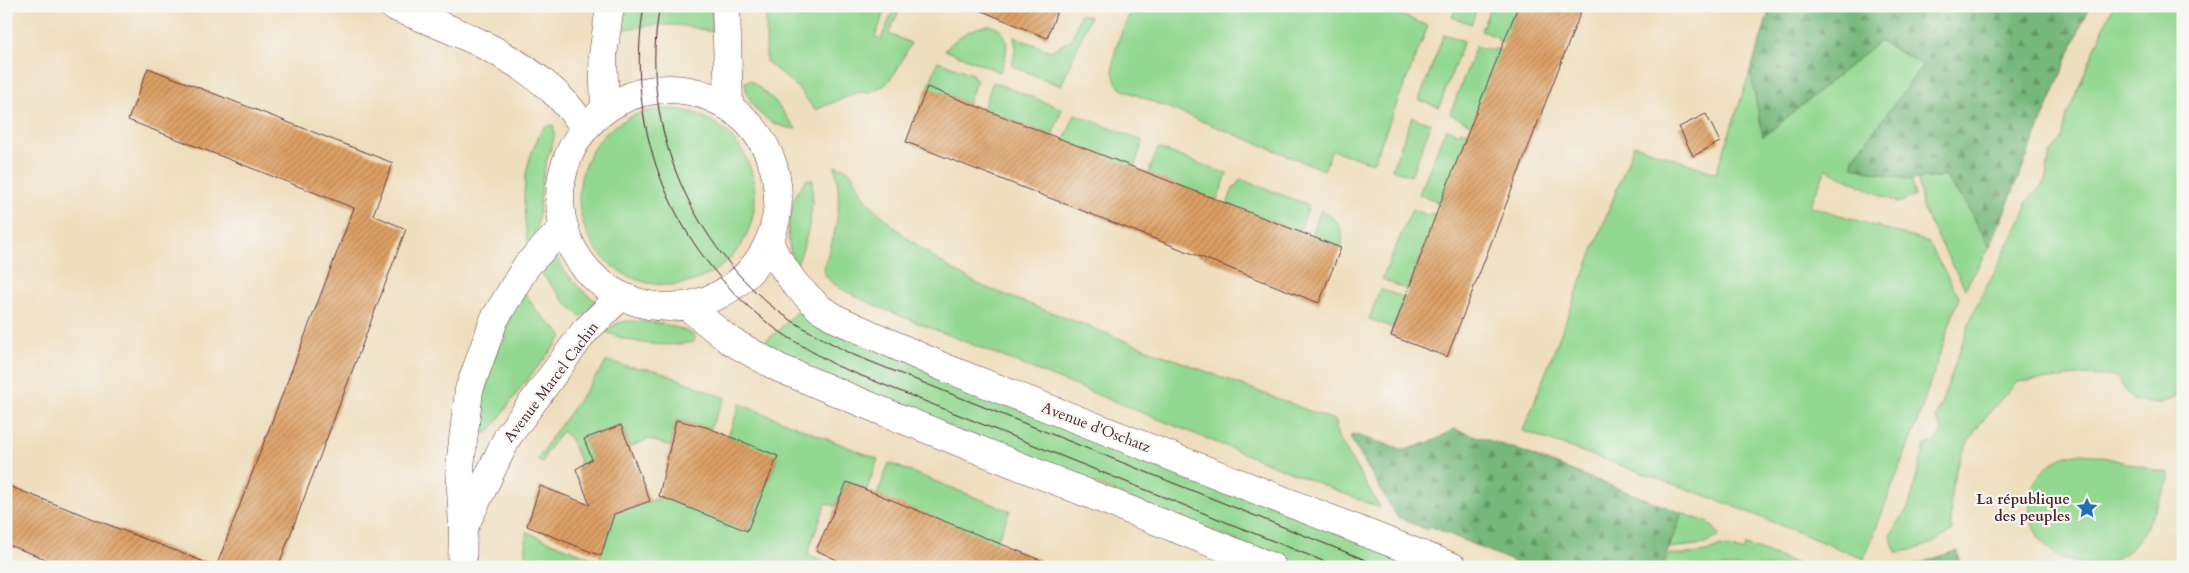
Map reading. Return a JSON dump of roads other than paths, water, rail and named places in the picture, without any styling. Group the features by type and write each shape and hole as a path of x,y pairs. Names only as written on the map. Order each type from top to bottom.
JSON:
{"street":[{"path":"393,6 483,43 526,69 553,91 595,118"},
{"path":"595,118 610,6"},
{"path":"726,6 729,106"},
{"path":"664,88 680,88 706,94 729,106 752,127 769,154 778,196 777,216 770,244 757,263 736,284 709,299 687,306 653,306 621,296 602,284 585,268 572,248 564,227 560,200 562,174 571,149 595,118 630,96 664,88"},
{"name":"Avenue Marcel Cachin","path":"462,567 463,529 460,466 470,390 494,320 521,273 564,227"},
{"name":"Avenue d'Oschatz","path":"770,244 795,284 818,308 839,320 943,367 1453,567"},
{"name":"Avenue Marcel Cachin","path":"463,529 508,436 584,332 621,296"},
{"path":"687,306 729,340 779,368 1272,567"}],"tram line":[{"path":"644,6 639,50 641,93 648,135 660,176 677,215 699,251 726,285 767,323 837,366 1338,567"},
{"path":"660,6 655,48 656,90 663,132 676,172 694,211 716,247 743,279 783,315 849,353 1383,567"}],"place":[{"name":"La république des peuples","path":"2087,508"}]}
